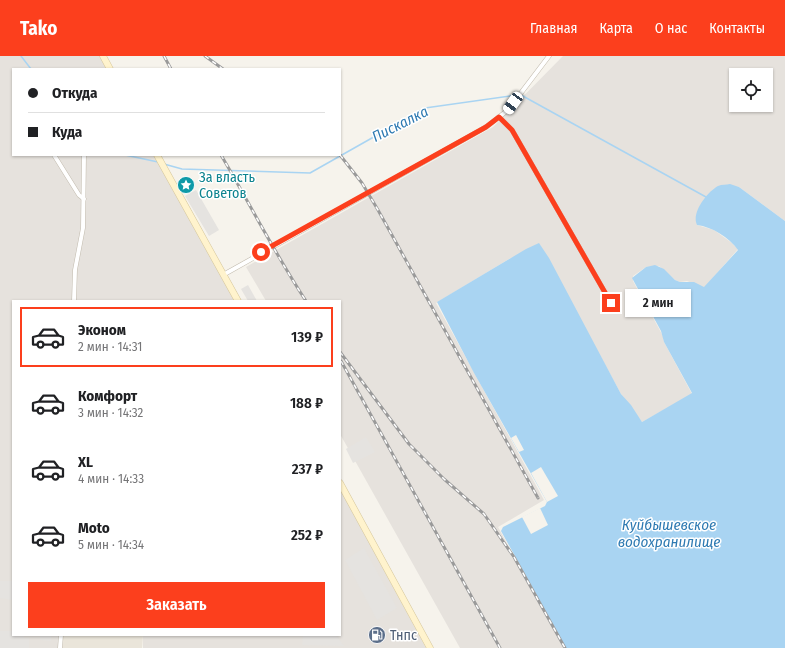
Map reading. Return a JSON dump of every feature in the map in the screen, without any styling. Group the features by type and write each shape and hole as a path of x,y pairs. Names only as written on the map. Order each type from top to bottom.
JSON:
{"main road":[{"path":"103,56 109,68"},
{"path":"158,156 237,300"},
{"path":"341,485 430,648"}],"street":[{"path":"223,275 486,127 508,110 548,56"},
{"path":"499,117 512,130 611,303"},
{"path":"55,156 79,195 84,199"},
{"path":"74,300 75,270 83,228 84,156"},
{"path":"60,648 61,636"}],"shaded area":[{"path":"0,56 100,56 107,68 12,68 12,156 156,156 235,300 12,300 12,636 59,636 59,648 0,648"},
{"path":"563,56 785,56 785,221 739,187 725,185 706,197 696,217 697,225 714,230 738,249 704,288 687,281 680,282 675,280 659,266 646,267 633,276 633,281 692,394 642,422 621,394 540,245 509,259 436,303 544,500 498,527 565,648 460,648 341,436 341,300 265,300 246,267 493,127"},
{"path":"196,190 219,230 209,236 185,196"},
{"path":"248,285 256,300 247,300 241,289"},
{"path":"366,437 375,452 353,463 346,449"},
{"path":"341,491 426,648 143,648 143,636 341,636"},
{"path":"364,548 397,608 377,620 345,560"},
{"path":"0,581 12,581 12,600 0,598"},
{"path":"0,631 12,631 12,636 24,636 24,638 29,638 29,648 0,648"},
{"path":"40,636 51,636 51,641 40,640"},
{"path":"63,636 143,636 142,648 62,648"},
{"path":"303,636 337,636 344,646 302,645"}],"water":[{"name":"Куйбышевское водохранилище","path":"730,184 739,187 785,221 785,648 566,648 501,531 503,527 545,506 547,502 474,373 437,302 526,249 539,243 549,258 621,394 631,405 642,422 692,393 664,342 661,331 632,278 646,267 655,265 664,269 675,280 680,282 694,282 704,287 738,250 720,233 697,225 696,215 701,203 709,193 718,186"}],"pier":[{"path":"516,435 524,450 519,452 511,438"},
{"path":"541,467 558,496 547,502 531,473"},
{"path":"540,508 548,525 531,534 522,517"}],"waterway":[{"name":"Пискалка","path":"21,56 30,68"},
{"name":"Пискалка","path":"341,155 425,108 517,95"},
{"name":"Пискалка","path":"521,95 706,197"},
{"name":"Пискалка","path":"130,156 158,162"},
{"name":"Пискалка","path":"164,164 182,169 310,173 340,156"}],"railway":[{"path":"164,56 170,68"},
{"path":"205,56 222,68"},
{"path":"222,156 273,247 305,300"},
{"path":"341,156 362,183 378,210 538,498"},
{"path":"341,353 409,444 444,479 484,514 514,557 565,648"},
{"path":"341,361 500,648"}],"place":[{"name":"За власть Советов","path":"186,185"},
{"name":"Тнпс","path":"377,635"}],"route":[{"path":"261,252 486,127 499,117 512,130 611,303"}]}
